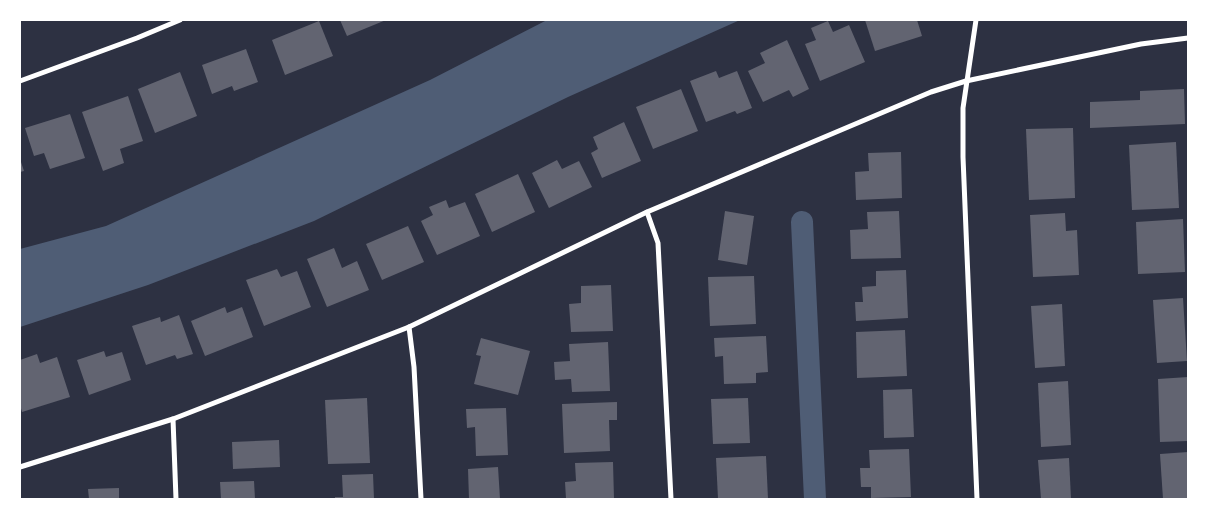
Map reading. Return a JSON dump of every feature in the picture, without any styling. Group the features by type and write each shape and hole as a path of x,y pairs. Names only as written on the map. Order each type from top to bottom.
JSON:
{"street":[{"path":"20,81 180,20"},
{"path":"976,20 963,108 963,167 978,499"},
{"path":"20,467 173,419 409,327 647,212 931,92 966,81 1141,44 1188,38"},
{"path":"647,212 658,243 671,499"},
{"path":"409,327 414,367 421,499"},
{"path":"173,419 176,499"}],"water":[{"path":"547,20 740,20 568,97 314,221 148,285 20,327 20,249 106,226 430,80"}],"building":[{"path":"340,20 386,20 347,36"},
{"path":"865,20 917,20 922,36 875,51"},
{"path":"319,21 333,56 285,75 272,40"},
{"path":"828,21 833,32 849,25 865,62 820,81 805,44 816,40 811,28"},
{"path":"787,40 809,89 793,97 789,90 763,102 748,71 765,63 760,53"},
{"path":"246,49 258,82 234,91 232,86 212,94 202,65"},
{"path":"716,71 719,78 737,71 752,108 737,114 735,111 706,122 690,81"},
{"path":"180,72 197,116 155,133 138,89"},
{"path":"681,89 698,131 653,149 636,107"},
{"path":"1184,89 1185,124 1090,128 1090,102 1140,100 1140,91"},
{"path":"128,96 143,141 120,149 124,163 103,171 82,112"},
{"path":"70,114 85,158 50,169 44,153 34,156 25,128"},
{"path":"624,122 641,161 602,178 591,153 598,149 593,137"},
{"path":"1073,128 1075,198 1029,200 1026,129"},
{"path":"1176,142 1179,208 1132,210 1129,145"},
{"path":"901,152 902,198 856,200 855,172 869,171 868,153"},
{"path":"20,159 24,171 20,172"},
{"path":"557,160 562,169 579,161 592,187 549,208 532,173"},
{"path":"518,174 535,212 492,232 475,194"},
{"path":"446,200 449,208 465,202 480,236 437,255 421,221 433,215 429,207"},
{"path":"725,211 754,216 747,265 718,260"},
{"path":"899,211 901,258 851,259 850,230 868,229 867,212"},
{"path":"1065,213 1066,231 1077,230 1079,275 1033,277 1030,215"},
{"path":"1183,219 1185,272 1138,274 1136,222"},
{"path":"408,226 424,262 382,280 366,244"},
{"path":"334,248 342,268 357,261 369,290 327,307 307,259"},
{"path":"277,269 281,277 297,271 311,307 264,326 246,280"},
{"path":"906,270 908,318 856,321 855,302 863,302 862,287 876,286 876,271"},
{"path":"754,276 756,324 710,326 708,277"},
{"path":"611,285 613,331 571,332 569,304 581,303 581,286"},
{"path":"1183,298 1187,361 1157,363 1153,300"},
{"path":"1062,304 1065,366 1035,368 1031,306"},
{"path":"225,307 227,313 242,307 253,337 205,356 191,321"},
{"path":"179,315 193,354 177,359 175,355 146,365 132,326 160,317 161,322"},
{"path":"905,330 907,376 857,378 856,332"},
{"path":"766,336 768,372 756,373 756,383 724,384 723,356 715,357 714,338"},
{"path":"481,338 530,351 518,395 474,384 481,356 476,355"},
{"path":"608,342 610,391 572,392 571,379 555,380 554,362 570,361 569,344"},
{"path":"104,351 106,357 122,352 131,380 89,395 77,360"},
{"path":"37,354 40,363 57,357 70,397 22,412 20,405 20,360"},
{"path":"1188,377 1188,441 1160,442 1158,379"},
{"path":"1068,381 1071,445 1041,447 1038,383"},
{"path":"912,389 914,437 884,438 883,390"},
{"path":"367,398 370,463 328,464 325,400"},
{"path":"748,398 750,443 713,444 711,399"},
{"path":"617,402 617,420 609,420 610,451 564,453 562,404"},
{"path":"506,408 508,455 476,456 475,427 467,428 466,409"},
{"path":"279,440 280,467 233,469 232,442"},
{"path":"909,449 911,497 871,498 871,487 861,487 860,468 870,468 869,450"},
{"path":"1188,452 1188,499 1163,499 1160,454"},
{"path":"766,456 768,499 718,499 716,458"},
{"path":"1069,458 1071,499 1041,499 1038,460"},
{"path":"613,462 614,499 566,499 565,482 576,481 575,463"},
{"path":"498,467 500,499 469,499 468,469"},
{"path":"373,474 374,499 335,499 335,497 343,497 342,475"},
{"path":"254,481 255,499 221,499 220,482"},
{"path":"119,488 119,499 89,499 88,489"}],"waterway":[{"path":"802,222 815,499"}]}
